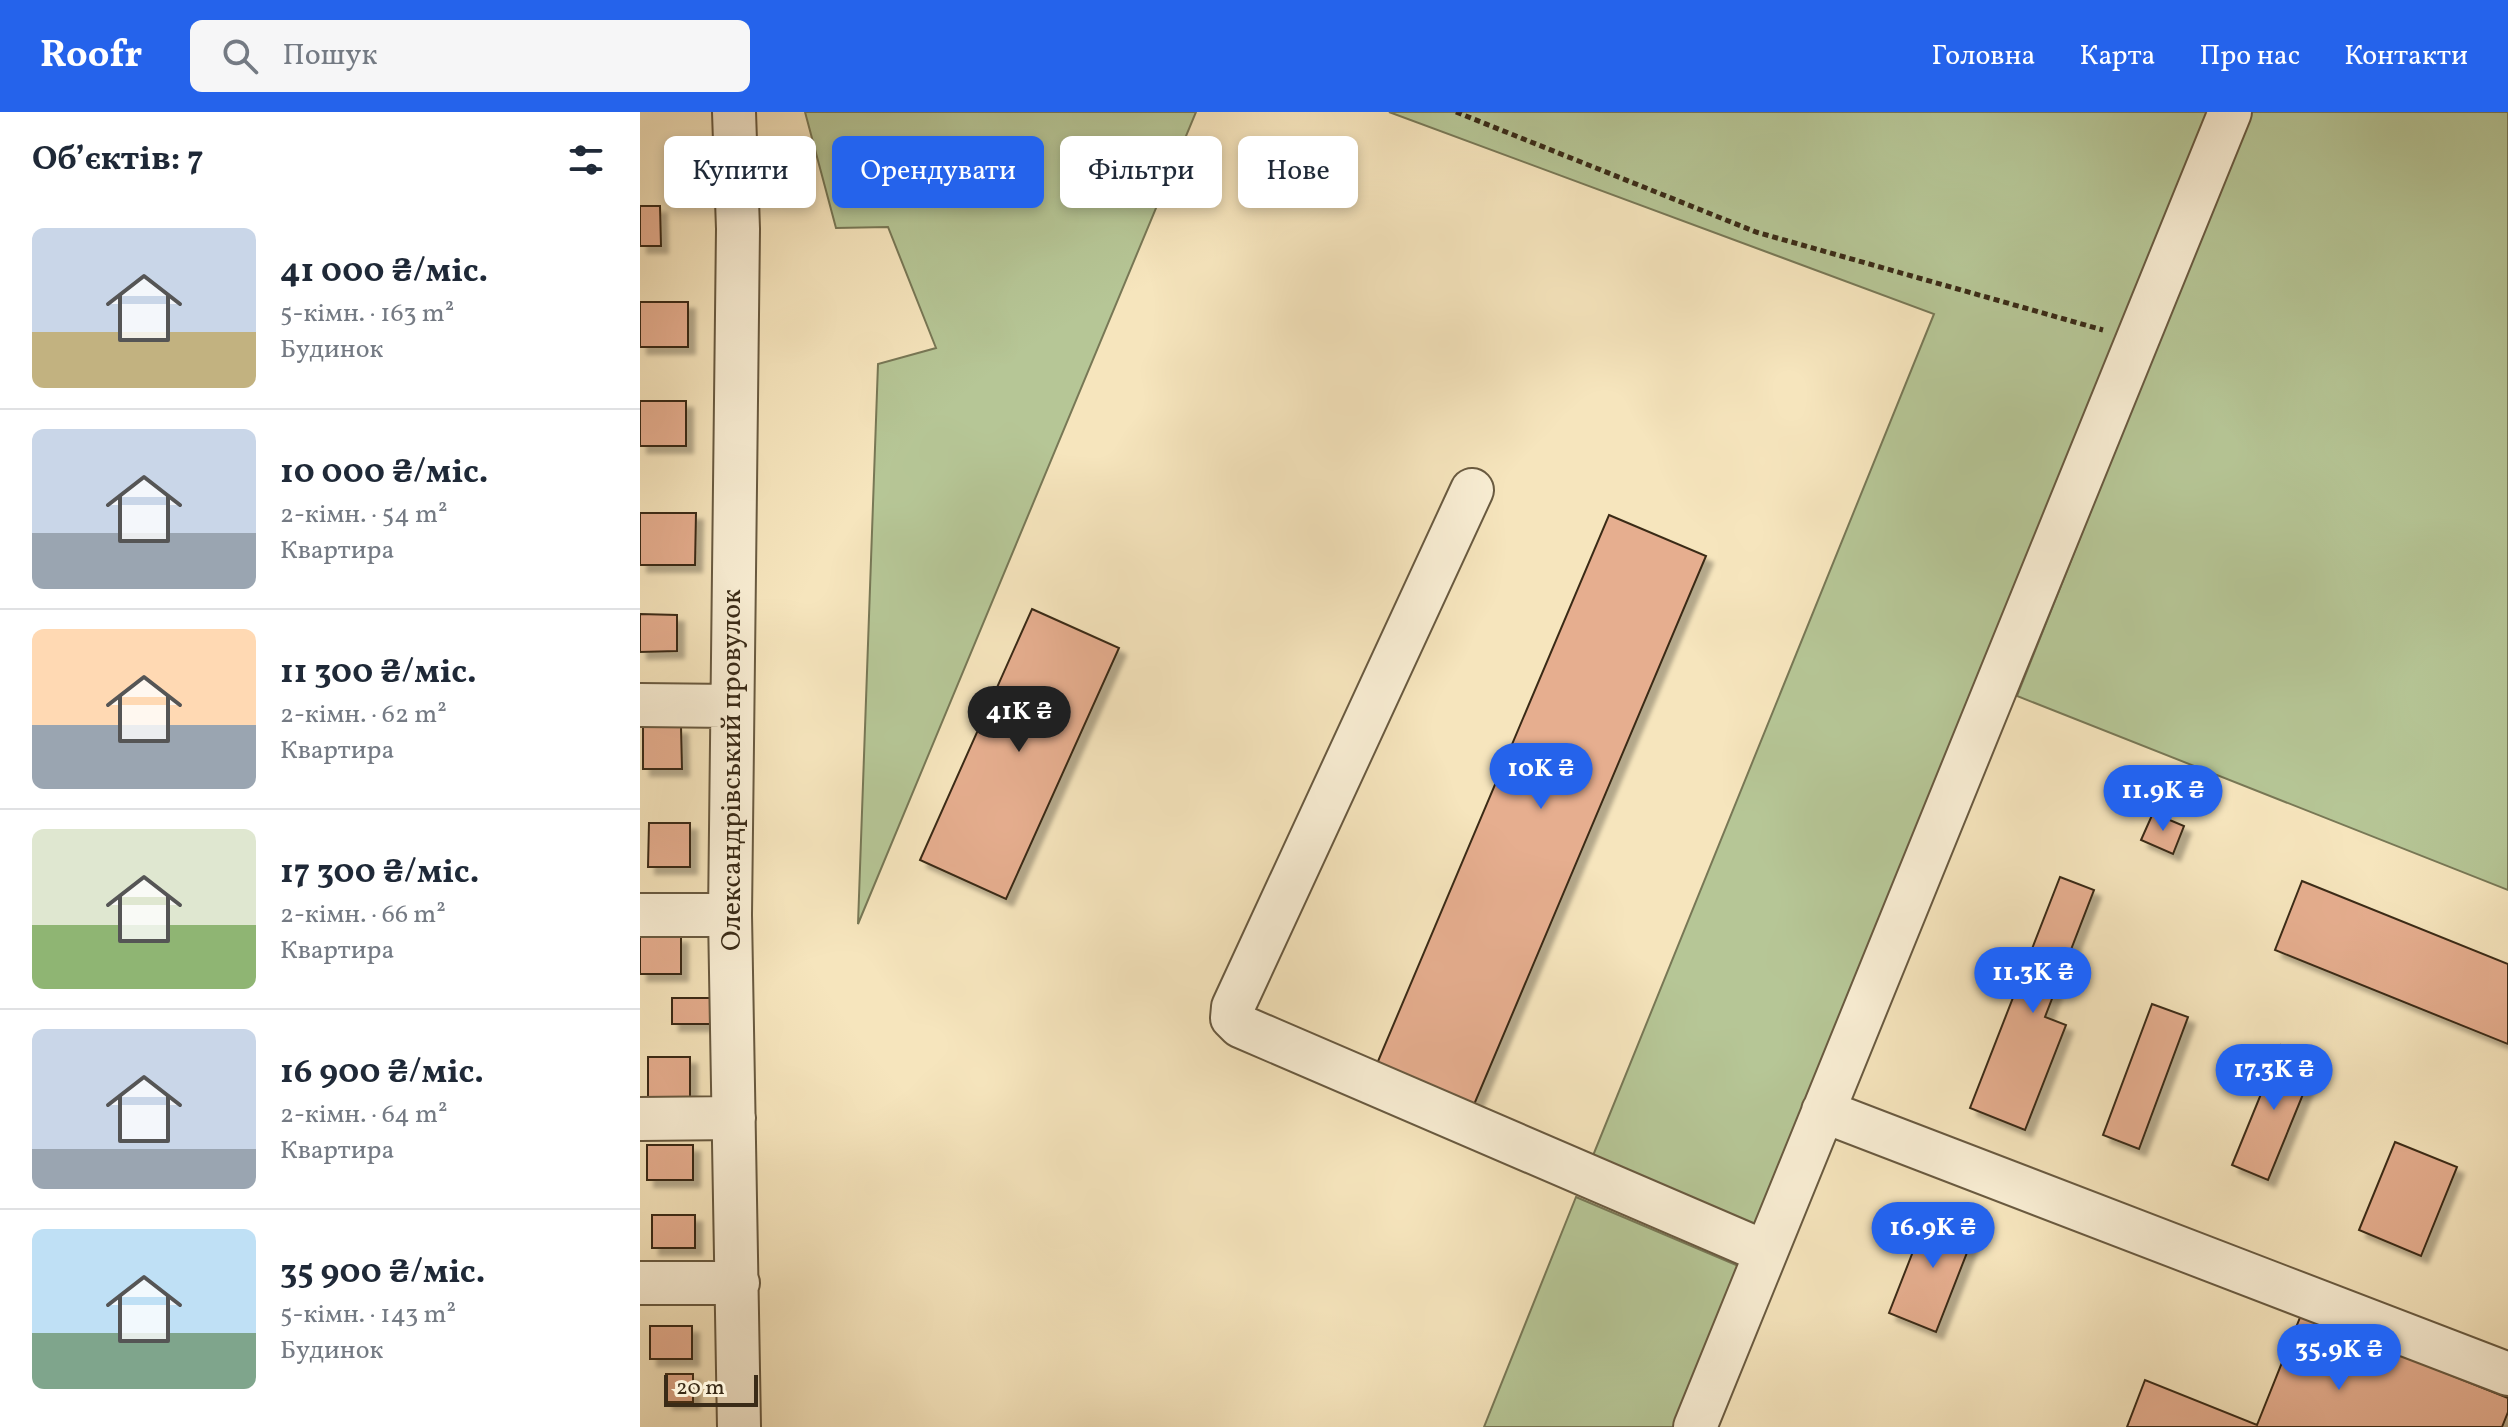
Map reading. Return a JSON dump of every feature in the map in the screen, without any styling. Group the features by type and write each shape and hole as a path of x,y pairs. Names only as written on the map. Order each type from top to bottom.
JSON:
{"street":[{"name":"Олександрівський провулок","path":"734,112 738,229 730,915 739,1427"},
{"path":"1695,1427 2230,112"},
{"path":"1472,490 1233,1007 1232,1018 1240,1026 1765,1252"},
{"path":"640,705 732,706"},
{"path":"640,915 730,915"},
{"path":"1823,1111 2508,1374"},
{"path":"640,1119 734,1118"},
{"path":"640,1283 738,1283"}],"path":[{"path":"1456,112 1756,232 2137,339"}],"green space":[{"path":"805,112 1196,112 1186,136 1060,136 1060,208 1156,208 858,924 878,364 936,348 888,227 836,228 816,153 816,136 811,136"},
{"path":"1389,112 2211,112 1756,1227 1592,1158 1934,314"},
{"path":"2250,112 2508,112 2508,890 2017,696"},
{"path":"1576,1197 1741,1267 1677,1427 1484,1427"}],"building":[{"path":"640,206 660,206 661,246 640,246"},
{"path":"640,302 688,302 688,347 640,347"},
{"path":"640,401 686,401 686,446 640,446"},
{"path":"640,513 696,513 695,565 640,565"},
{"path":"1609,515 1706,556 1473,1107 1376,1066"},
{"path":"1032,609 1119,648 1006,899 920,860"},
{"path":"640,614 677,615 677,651 640,652"},
{"path":"643,727 681,727 682,769 643,769"},
{"path":"2153,813 2184,826 2173,854 2141,840"},
{"path":"649,823 690,823 690,867 648,867"},
{"path":"2060,877 2094,890 2045,1017 2066,1025 2025,1130 1970,1108"},
{"path":"2302,881 2508,964 2508,1044 2275,950"},
{"path":"640,936 681,936 681,974 640,974"},
{"path":"672,998 712,998 712,1024 672,1024"},
{"path":"2152,1004 2188,1017 2139,1149 2103,1135"},
{"path":"2281,1045 2317,1060 2268,1180 2232,1165"},
{"path":"648,1057 690,1057 690,1106 648,1106"},
{"path":"2395,1142 2457,1167 2421,1256 2359,1230"},
{"path":"647,1145 693,1145 693,1180 647,1180"},
{"path":"1930,1208 1977,1227 1936,1332 1889,1313"},
{"path":"652,1215 695,1215 695,1248 652,1248"},
{"path":"2301,1315 2508,1398 2508,1412 2502,1427 2127,1427 2145,1380 2257,1425"},
{"path":"650,1326 692,1326 692,1359 650,1359"},
{"path":"666,1374 693,1374 693,1402 666,1402"}]}
